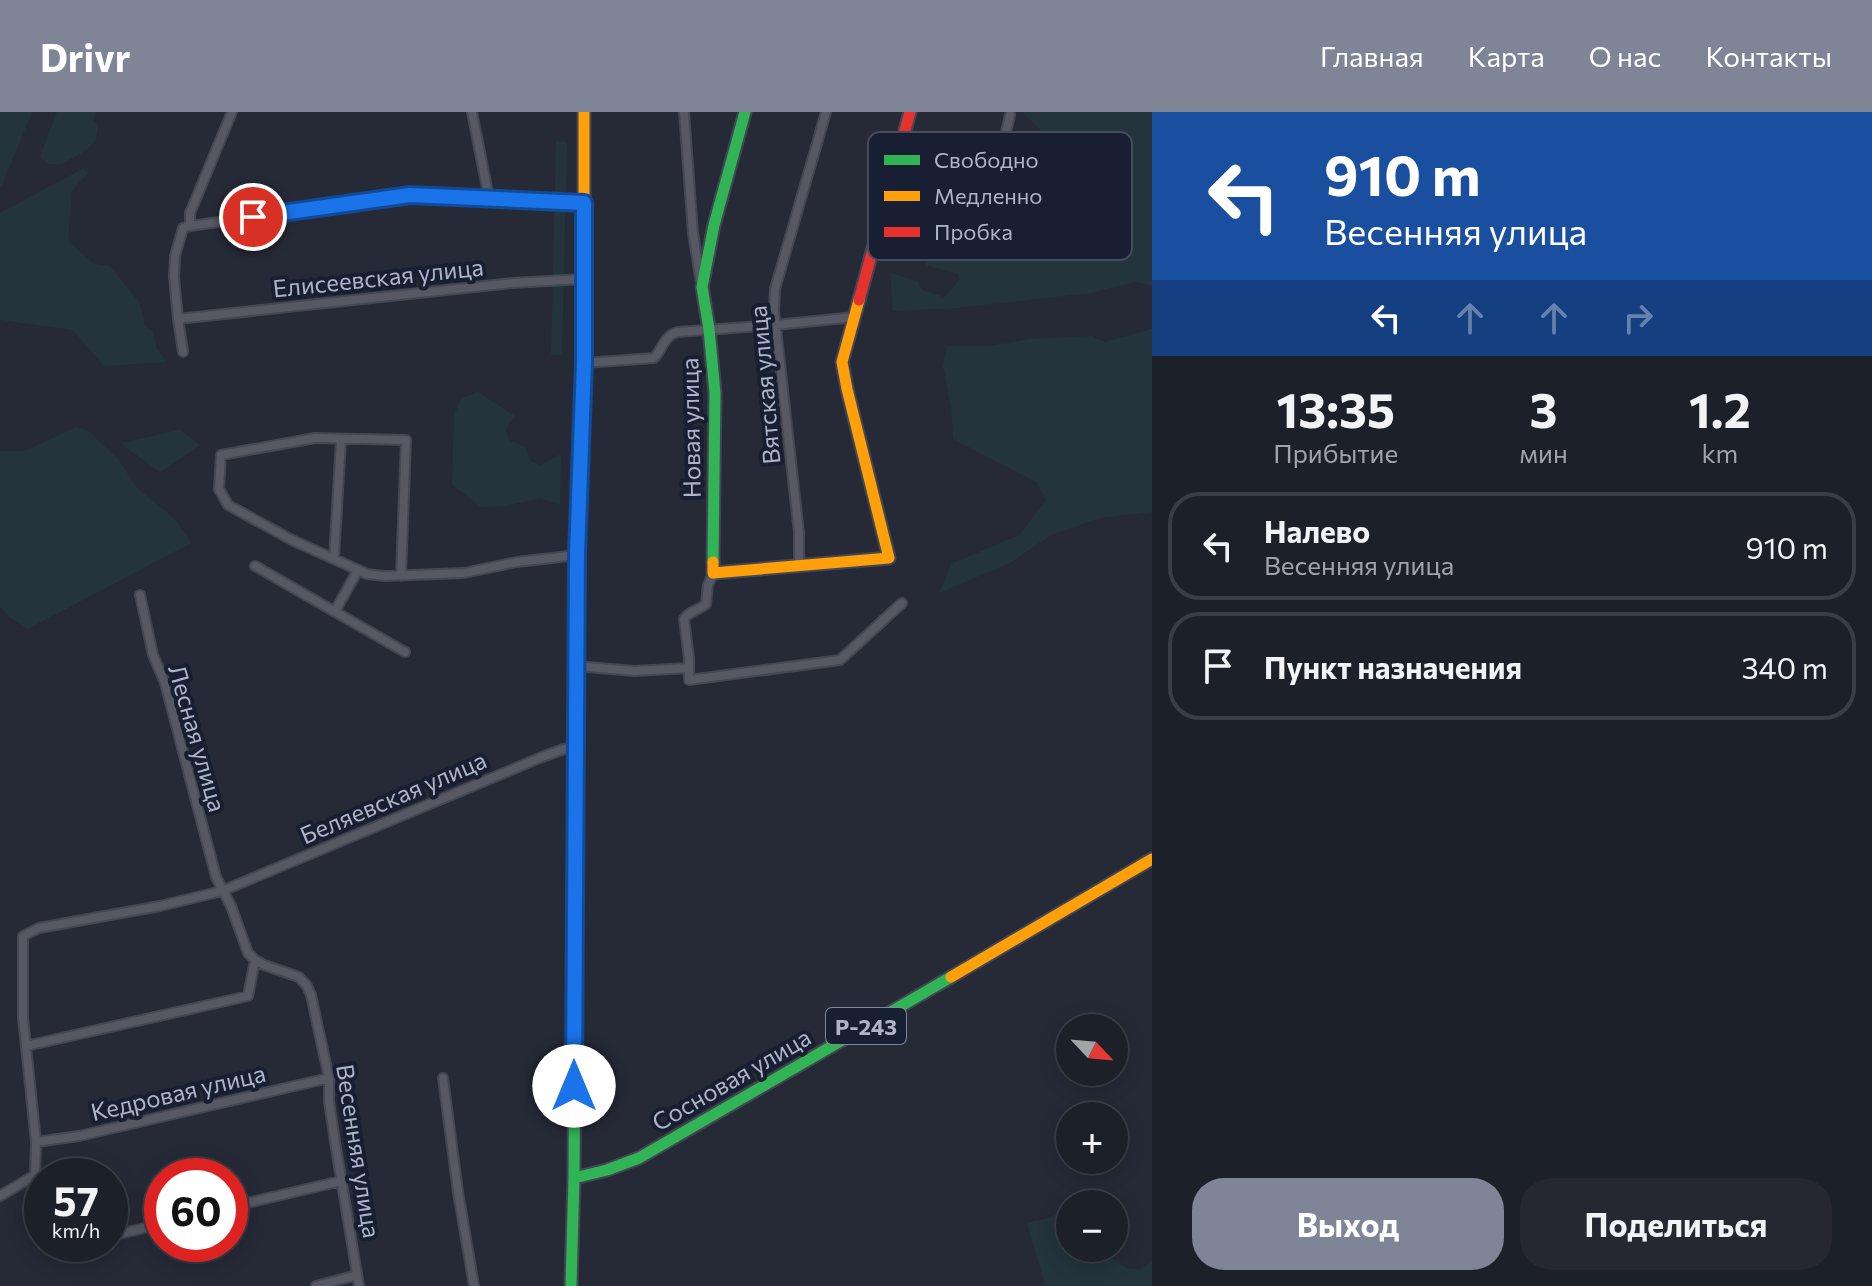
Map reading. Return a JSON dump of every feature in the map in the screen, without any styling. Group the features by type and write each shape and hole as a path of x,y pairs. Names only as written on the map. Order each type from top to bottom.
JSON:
{"main road":[{"path":"571,1286 577,555 584,363 584,112"},
{"name":"Новая улица","path":"713,573 715,393 702,287 714,225 745,112"},
{"path":"905,132 910,112"},
{"path":"713,573 889,558 842,362 870,260"},
{"name":"Сосновая улица","path":"574,1178 603,1173 639,1158 1152,859"}],"street":[{"path":"190,226 190,213 232,112"},
{"path":"472,112 489,198"},
{"path":"684,112 693,233 702,287"},
{"name":"Вятская улица","path":"799,566 799,533 775,325 775,289 826,112"},
{"path":"1006,132 1010,115"},
{"path":"183,352 175,256 183,228 410,195 584,203"},
{"name":"Елисеевская улица","path":"178,319 512,283 583,279"},
{"path":"584,363 654,358 671,334 855,317"},
{"path":"401,576 406,440 315,438 221,455 219,489 228,505 292,540 367,574 401,576 464,573 517,562 577,555"},
{"path":"334,559 341,440"},
{"path":"255,566 405,652"},
{"path":"335,611 358,570"},
{"path":"713,573 706,604 687,614 684,619 689,680 840,660 902,603"},
{"name":"Лесная улица","path":"140,595 153,655 165,683 216,877 225,890 244,946 255,960"},
{"path":"576,666 634,671 689,668"},
{"name":"Беляевская улица","path":"0,1196 35,1175 36,1142 23,1018 23,936 39,928 160,906 225,890 542,757 576,747"},
{"path":"26,1046 248,996 255,960"},
{"name":"Весенняя улица","path":"255,960 304,981 311,995 329,1078 329,1102 359,1286"},
{"name":"Кедровая улица","path":"36,1142 79,1136 329,1078"},
{"path":"443,1078 474,1286"},
{"path":"248,1203 341,1181"},
{"path":"316,1286 357,1275"}],"shaded area":[{"path":"0,112 32,112 0,186"},
{"path":"57,112 96,112 93,119 98,126 96,139 88,149 62,164 48,164 41,158 42,151"},
{"path":"1023,112 1152,112 1152,285 1134,282 1091,293 957,308 893,311 890,273 917,281 922,290 944,297 960,279 958,274 926,265 928,260 1132,260 1132,132 1042,132"},
{"path":"556,141 567,142 562,355 551,355"},
{"path":"84,168 88,173 72,191 68,241 94,264 110,266 140,303 145,326 153,331 156,348 168,362 104,366 73,330 0,320 0,213"},
{"path":"1152,329 1152,512 1100,518 1051,535 1010,563 939,593 951,564 1019,535 1046,500 1036,482 953,439 943,366 947,346 990,346 1031,339 1091,336 1105,342"},
{"path":"478,392 515,416 506,430 509,440 526,448 531,461 540,465 561,454 560,505 540,498 506,506 481,507 452,485 454,415 462,398"},
{"path":"76,427 88,431 118,459 137,488 175,519 191,543 28,629 0,607 0,451 25,451"},
{"path":"180,430 200,445 160,472 120,443"},
{"path":"1056,1215 1056,1262 1118,1262 1126,1268 1141,1270 1152,1261 1152,1286 1043,1286 1027,1223"}],"traffic: fast":[{"path":"713,562 715,393 702,287 714,225 745,112"},
{"path":"574,1178 577,585"},
{"path":"571,1286 574,1178 639,1158 951,977"}],"traffic: slow":[{"path":"577,585 584,363 584,112"},
{"path":"713,562 713,573 889,558 842,362 859,300"},
{"path":"951,977 1152,859"}],"traffic: jam":[{"path":"905,132 910,112"},
{"path":"859,300 870,260"}],"route":[{"path":"253,217 410,195 584,203 584,363 577,555 574,1086"}]}
